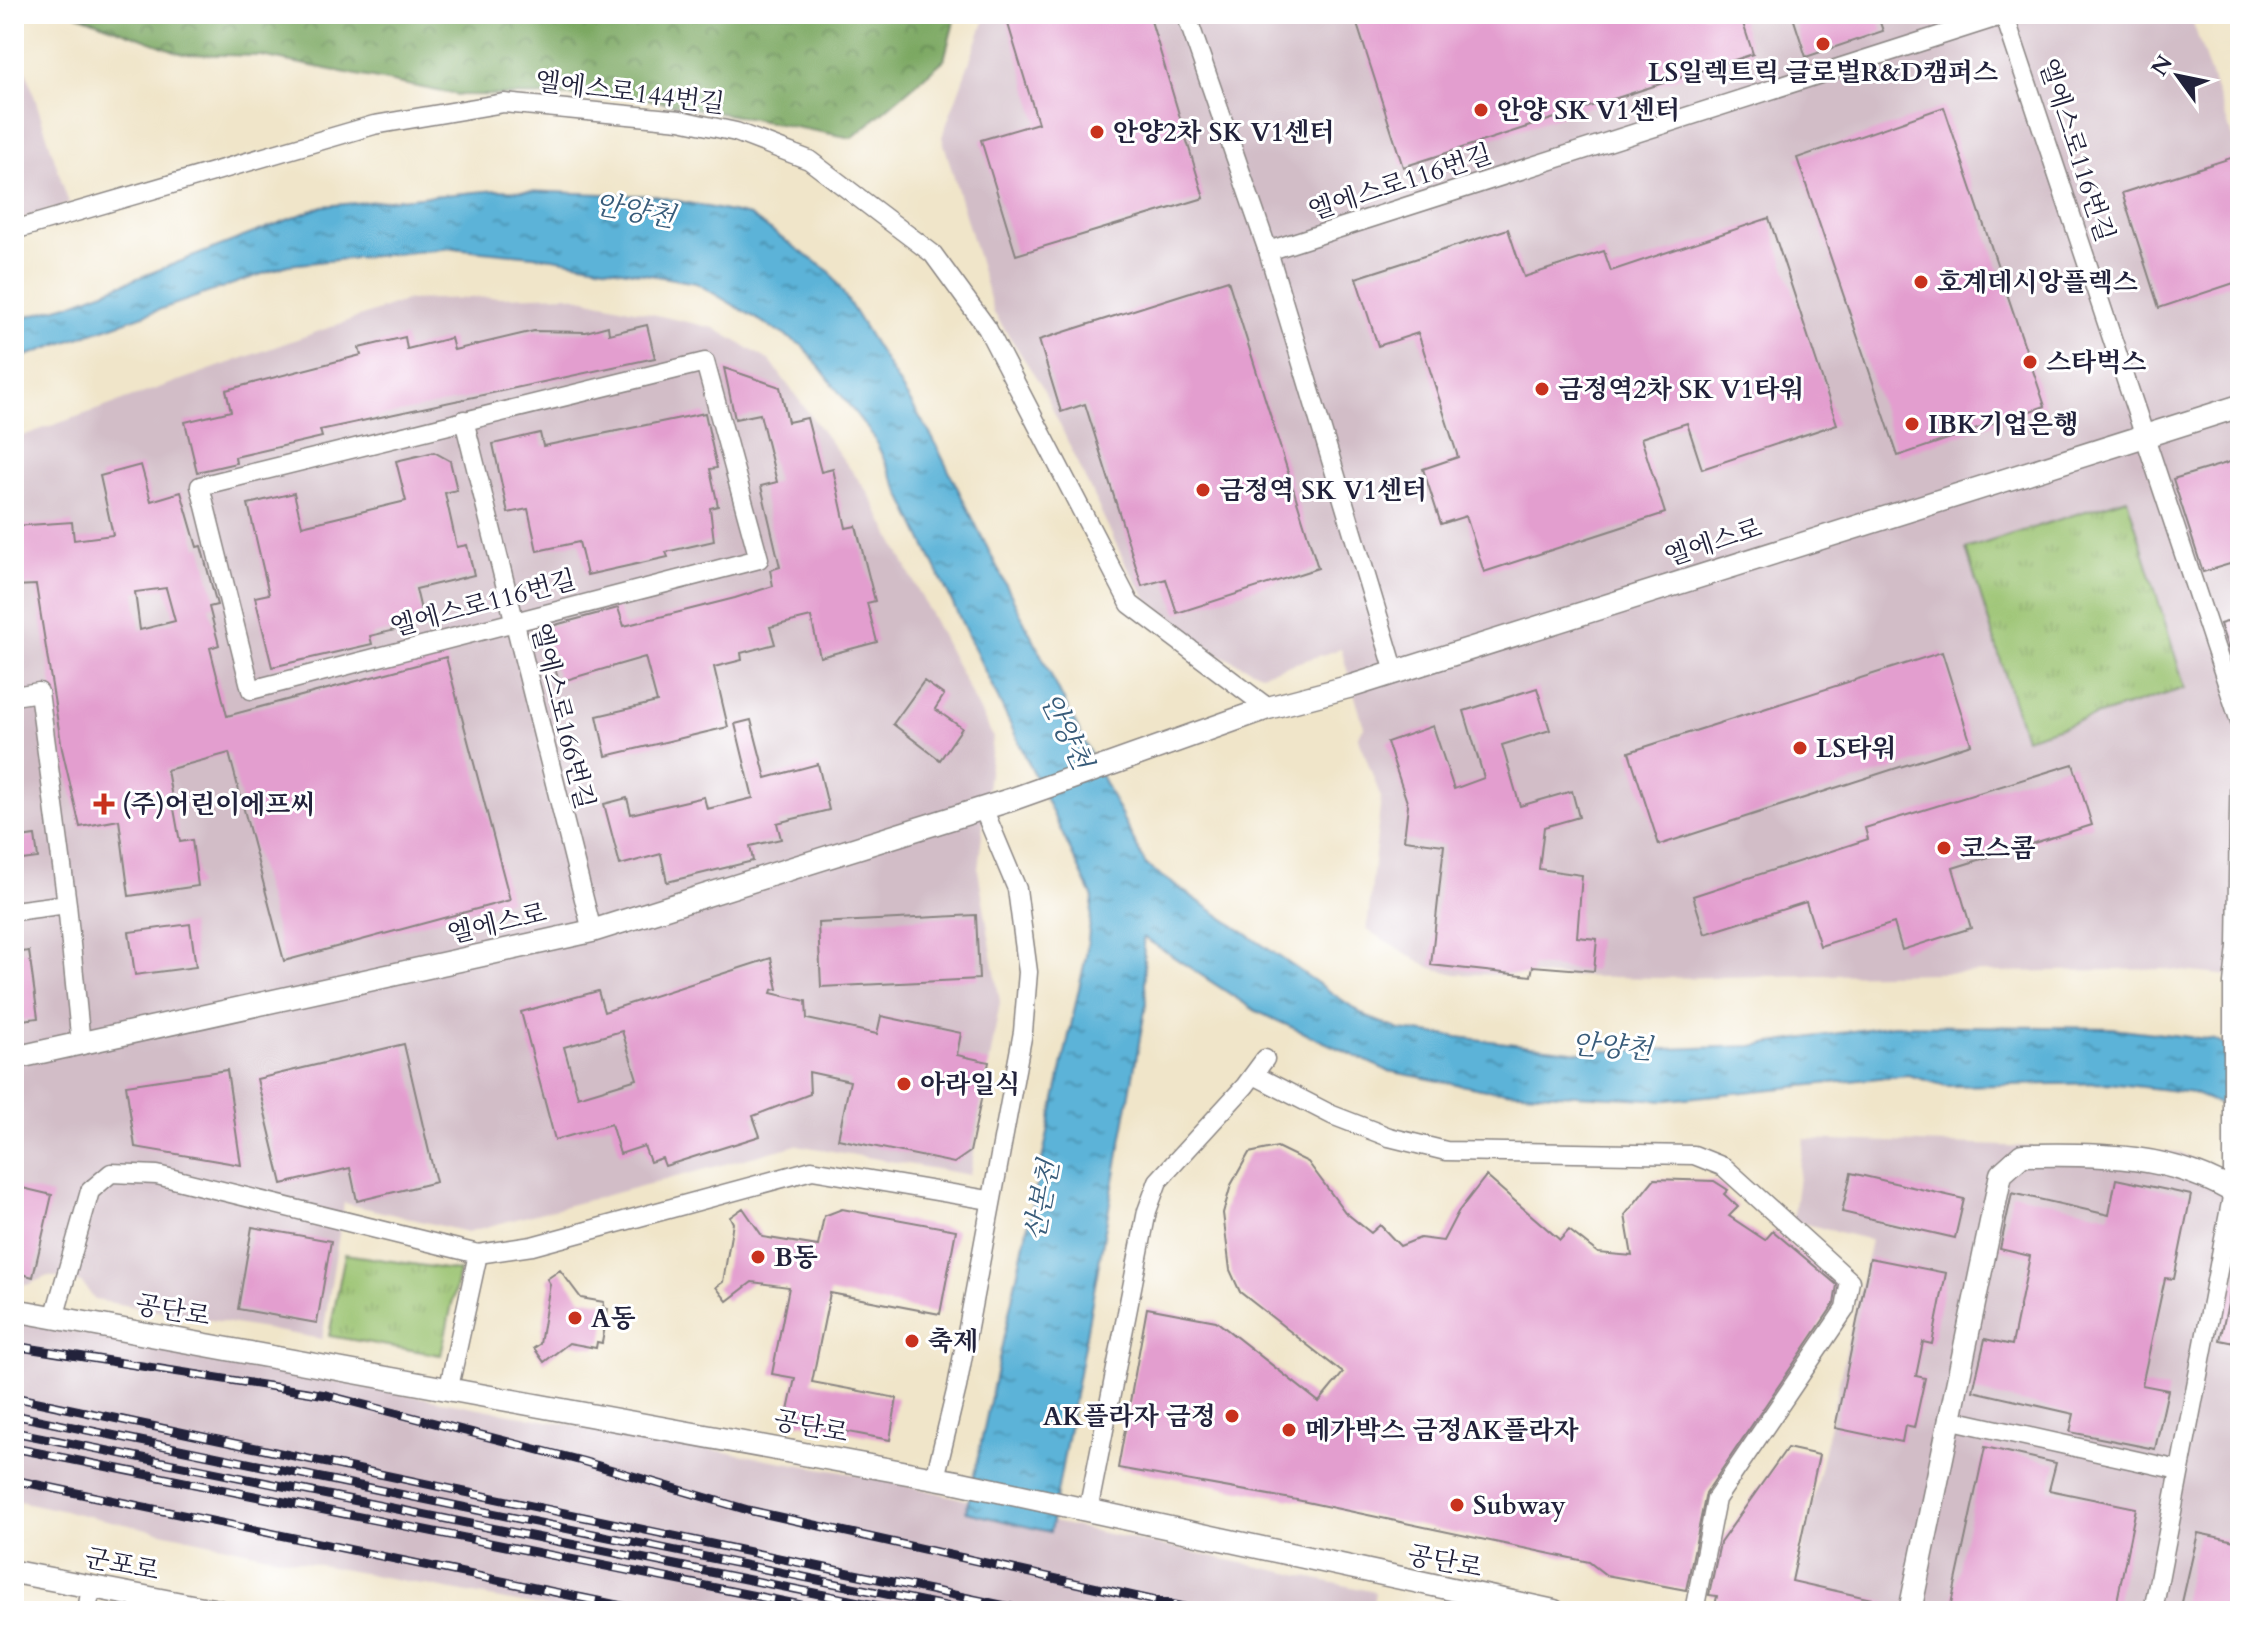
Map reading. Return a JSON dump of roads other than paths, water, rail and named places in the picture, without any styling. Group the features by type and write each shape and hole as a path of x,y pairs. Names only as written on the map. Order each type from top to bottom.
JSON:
{"street":[{"path":"1186,14 1268,251 1395,672"},
{"name":"엘에스로116번길","path":"1268,251 2004,15 2240,722"},
{"name":"엘에스로144번길","path":"14,230 374,125 504,103 680,120 736,132 809,160 933,254 987,328 1130,604 1268,708"},
{"name":"엘에스로116번길","path":"705,362 759,559 251,690 200,486 464,420 705,362"},
{"name":"엘에스로","path":"14,1058 592,931 1013,799 1268,708 1395,672 2240,406"},
{"name":"엘에스로166번길","path":"464,420 592,931"},
{"path":"14,696 39,692 67,904 81,1045"},
{"path":"2153,1611 2236,1194 2233,1163 2233,984 2239,946 2240,746"},
{"path":"946,1480 957,1387 989,1200 1023,1032 1028,972 1017,889 983,808"},
{"path":"14,911 67,904"},
{"path":"1088,1511 1147,1211 1158,1181 1260,1067 1346,1120 1389,1137 1446,1151 1694,1155 1724,1167 1850,1281 1845,1309 1716,1499 1694,1611"},
{"path":"1910,1611 1996,1188 2012,1161 2022,1155 2104,1154 2171,1165 2236,1194"},
{"path":"54,1318 90,1191 111,1173 157,1175 478,1254 532,1246 812,1170 989,1200"},
{"path":"449,1387 478,1254"},
{"name":"공단로","path":"14,1310 946,1480 1554,1611"},
{"path":"1948,1419 2179,1470"},
{"name":"군포로","path":"14,1572 218,1611"},
{"path":"87,1611 91,1587"}],"water":[{"path":"497,190 655,196 750,216 830,272 932,437 1146,865 1367,1017 1400,1030 1580,1052 1752,1046 1893,1025 2112,1028 2215,1040 2240,1053 2240,1113 2193,1093 2109,1083 1946,1086 1908,1075 1667,1100 1486,1090 1388,1071 1256,1011 1143,937 1146,1005 1050,1532 966,1512 1086,956 1093,898 873,436 803,346 696,283 553,258 452,248 288,265 14,360 14,320 71,304 323,206"}],"railway":[{"path":"14,1346 326,1395 582,1461 748,1510 1201,1611"},
{"path":"14,1397 1030,1611"},
{"path":"14,1415 969,1611"},
{"path":"14,1432 904,1611"},
{"path":"14,1448 831,1611"},
{"path":"14,1480 646,1611"}],"place":[{"name":"LS일렉트릭 글로벌R&D캠퍼스","path":"1823,44"},
{"name":"안양 SK V1센터","path":"1481,110"},
{"name":"안양2차 SK V1센터","path":"1097,132"},
{"name":"호계데시앙플렉스","path":"1921,282"},
{"name":"스타벅스","path":"2030,362"},
{"name":"금정역2차 SK V1타워","path":"1542,389"},
{"name":"IBK기업은행","path":"1912,424"},
{"name":"금정역 SK V1센터","path":"1203,490"},
{"name":"LS타워","path":"1800,748"},
{"name":"(주)어린이에프씨","path":"104,804"},
{"name":"코스콤","path":"1944,848"},
{"name":"아라일식","path":"904,1084"},
{"name":"B동","path":"758,1257"},
{"name":"A동","path":"575,1318"},
{"name":"축제","path":"912,1341"},
{"name":"AK플라자 금정","path":"1232,1416"},
{"name":"메가박스 금정AK플라자","path":"1289,1430"},
{"name":"Subway","path":"1457,1505"}],"water label":[{"name":"안양천","path":"635,210"},
{"name":"안양천","path":"1067,731"},
{"name":"안양천","path":"1612,1046"},
{"name":"산본천","path":"1041,1200"}]}
